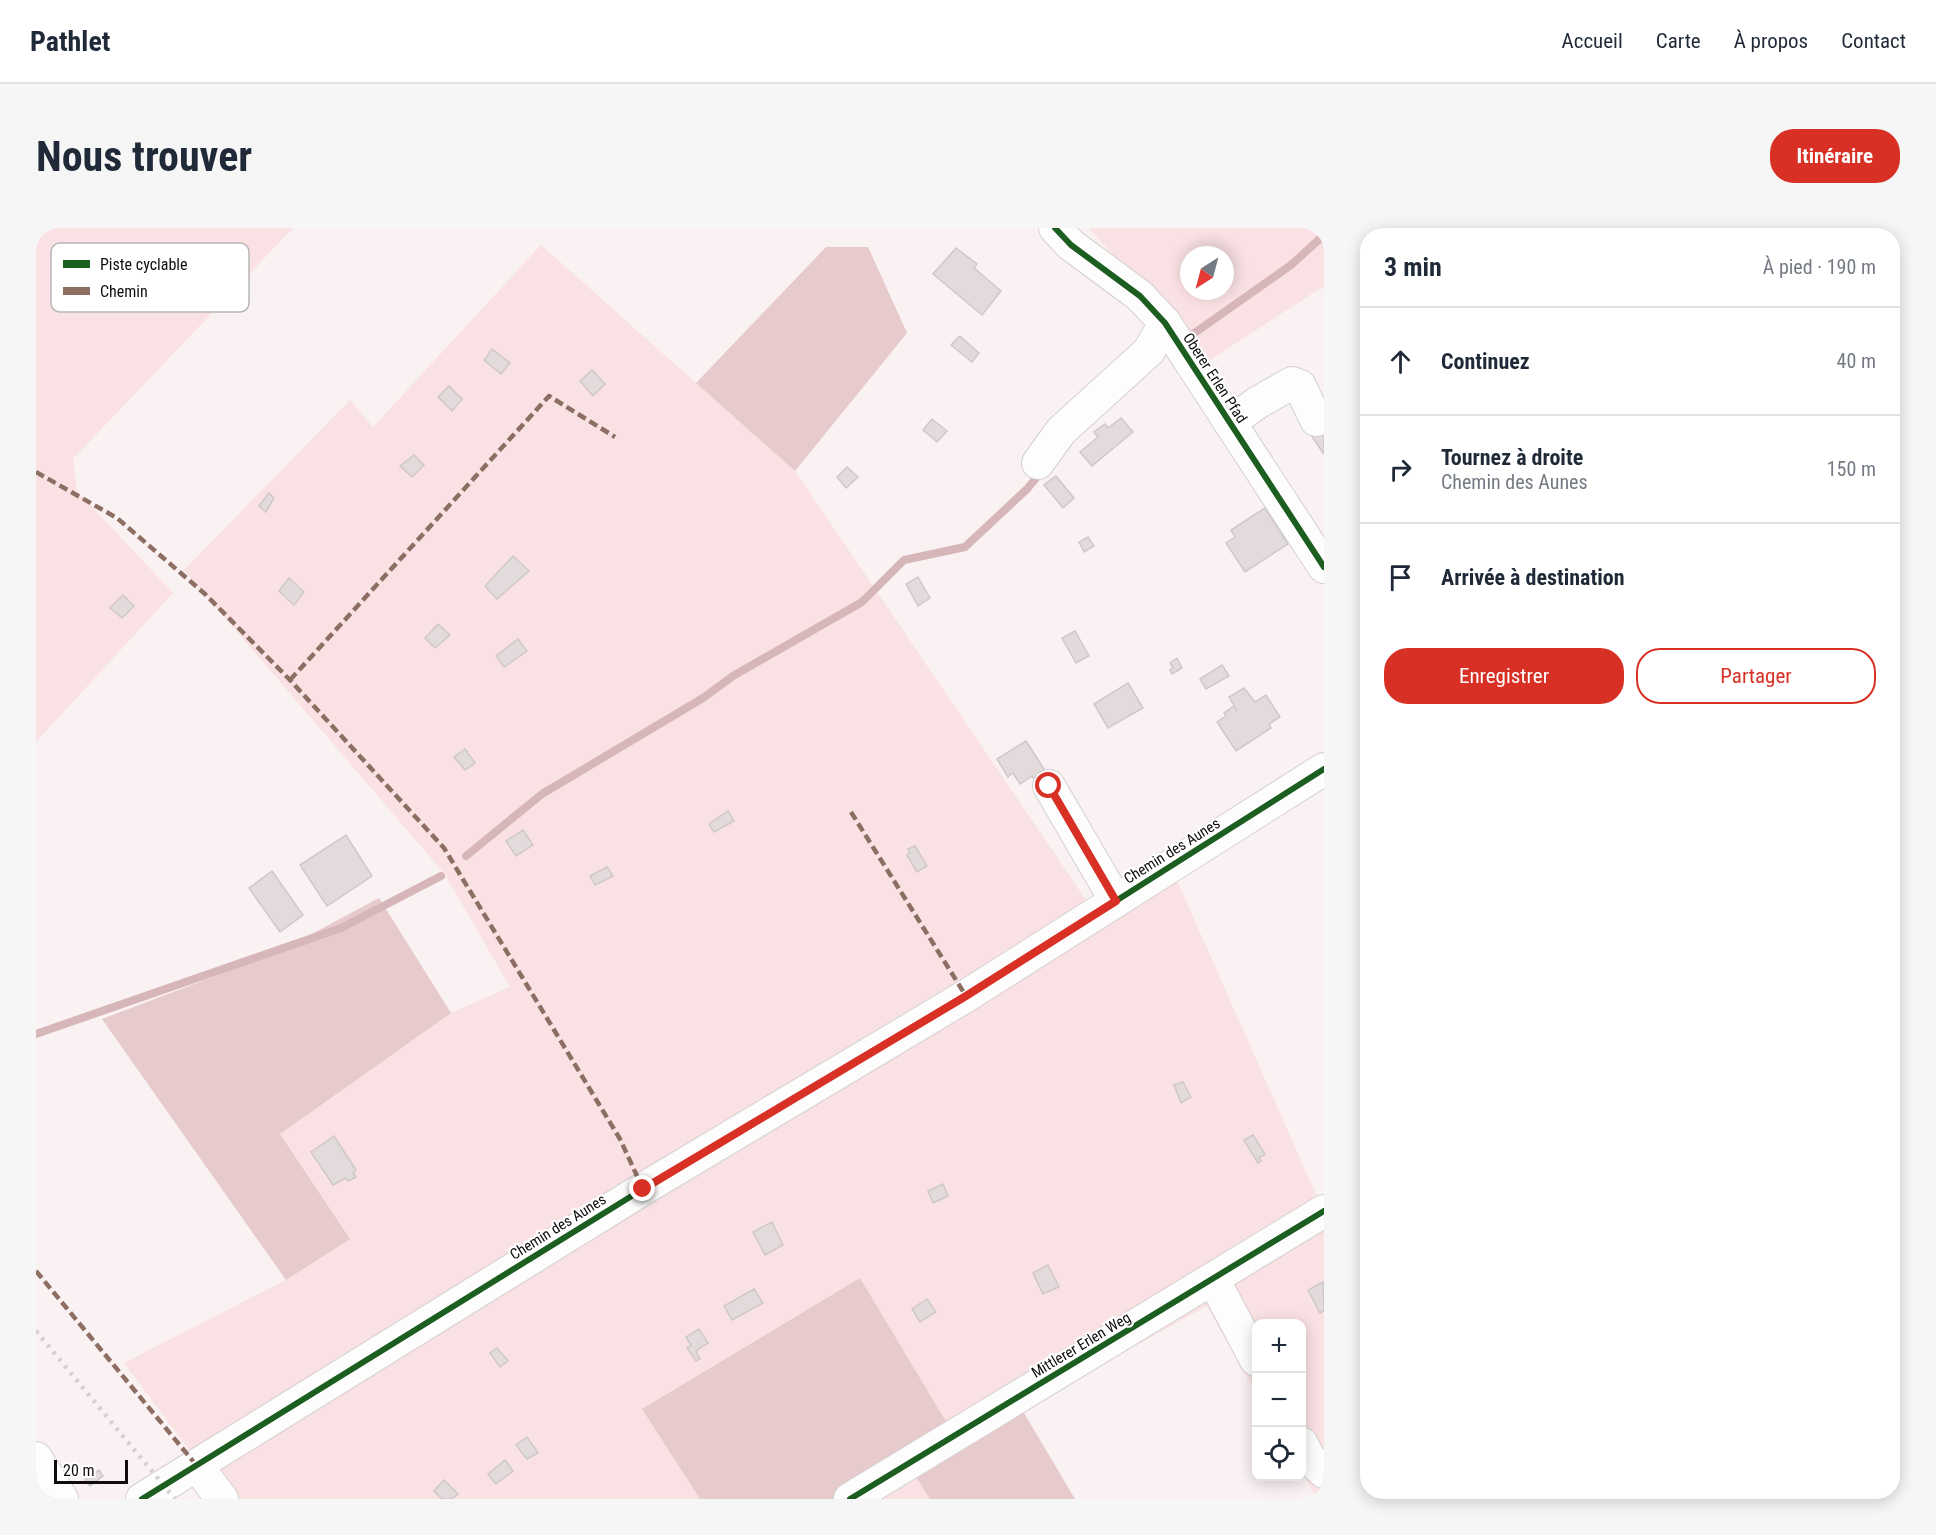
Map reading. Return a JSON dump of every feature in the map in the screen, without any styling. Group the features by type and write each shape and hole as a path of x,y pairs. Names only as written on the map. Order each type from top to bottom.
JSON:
{"street":[{"name":"Oberer Erlen Pfad","path":"1055,228 1071,245 1140,296 1165,323 1324,567"},
{"path":"1038,463 1061,431 1149,351 1165,323"},
{"path":"1230,423 1257,403 1292,383 1300,386 1316,420"},
{"name":"Chemin des Aunes","path":"142,1499 643,1189 966,996 1324,769"},
{"path":"1049,786 1116,901"},
{"name":"Mittlerer Erlen Weg","path":"850,1499 1324,1211"},
{"path":"1213,1279 1252,1351"},
{"path":"1306,1452 1324,1472"},
{"path":"36,1458 62,1499"},
{"path":"197,1466 222,1499"}],"shaded area":[{"path":"36,228 293,228 249,274 249,243 51,243 51,312 213,312 73,459 77,491 173,593 36,742"},
{"path":"1089,228 1324,228 1324,286 1207,362"},
{"path":"541,245 795,471 1101,922 1175,876 1318,1199 1324,1196 1324,1499 1317,1499 1306,1478 1306,1319 1252,1319 1252,1386 1207,1306 959,1443 860,1279 642,1409 700,1499 226,1499 124,1363 286,1280 350,1239 279,1134 451,1013 510,987 444,873 184,570 350,400 373,427"},
{"path":"826,247 868,247 907,333 795,471 696,383"},
{"path":"379,898 451,1013 280,1134 350,1239 286,1280 102,1019 276,953"},
{"path":"860,1278 959,1443 1021,1408 1075,1499 930,1499 915,1475 859,1499 700,1499 642,1409"},
{"path":"915,1474 930,1499 859,1499"}],"building":[{"path":"956,248 977,264 974,268 1001,291 982,315 933,274"},
{"path":"960,336 979,353 972,362 951,345"},
{"path":"492,349 510,363 501,374 484,360"},
{"path":"592,370 605,384 593,396 580,381"},
{"path":"449,386 462,399 452,411 438,397"},
{"path":"1121,418 1133,432 1092,466 1080,452 1098,437 1094,432 1105,424 1108,428"},
{"path":"932,419 947,431 937,442 923,430"},
{"path":"1324,426 1324,452 1323,453 1311,435"},
{"path":"414,455 424,465 412,477 400,466"},
{"path":"847,467 858,477 846,488 837,477"},
{"path":"1056,476 1074,498 1063,508 1044,485"},
{"path":"269,493 274,498 266,512 259,506"},
{"path":"1265,508 1288,544 1245,572 1226,543 1235,537 1231,530"},
{"path":"1088,537 1094,546 1084,552 1079,542"},
{"path":"513,556 529,571 497,599 485,586"},
{"path":"918,577 930,598 918,606 906,584"},
{"path":"289,578 304,592 294,605 279,591"},
{"path":"123,595 134,606 122,618 110,608"},
{"path":"438,624 450,635 435,648 425,638"},
{"path":"1075,631 1089,656 1076,663 1062,638"},
{"path":"518,639 527,651 504,667 496,656"},
{"path":"1177,658 1182,668 1172,674 1170,670 1173,668 1170,663"},
{"path":"1222,665 1229,676 1206,689 1200,679"},
{"path":"1128,683 1143,708 1108,728 1094,704"},
{"path":"1244,688 1255,702 1266,695 1280,717 1269,724 1271,728 1236,751 1217,722 1234,706 1237,711 1229,697"},
{"path":"1026,741 1051,780 1039,786 1032,776 1020,784 1013,773 1008,777 997,759"},
{"path":"465,749 475,763 465,770 454,757"},
{"path":"728,811 734,821 714,832 709,824"},
{"path":"523,830 533,845 516,856 506,841"},
{"path":"346,835 372,876 327,906 300,865"},
{"path":"915,846 927,866 917,872 907,855 910,853 908,849"},
{"path":"607,867 613,876 595,885 590,876"},
{"path":"272,871 303,915 280,932 249,888"},
{"path":"1183,1082 1191,1097 1181,1103 1174,1085"},
{"path":"1253,1135 1265,1154 1259,1158 1261,1161 1258,1163 1244,1140"},
{"path":"334,1136 356,1170 353,1173 356,1177 348,1181 346,1178 333,1185 311,1152"},
{"path":"943,1184 948,1196 933,1203 928,1191"},
{"path":"772,1222 783,1245 765,1255 753,1232"},
{"path":"1048,1265 1059,1287 1043,1294 1033,1273"},
{"path":"1323,1282 1324,1311 1320,1313 1308,1290"},
{"path":"754,1289 763,1303 732,1320 724,1306"},
{"path":"927,1299 936,1312 920,1322 912,1309"},
{"path":"699,1329 708,1343 696,1351 700,1359 696,1361 687,1348 691,1345 686,1337"},
{"path":"497,1348 508,1361 500,1367 490,1353"},
{"path":"527,1437 538,1453 527,1459 516,1445"},
{"path":"505,1460 513,1471 496,1484 488,1474"},
{"path":"99,1470 103,1476 90,1486 85,1480"},
{"path":"444,1480 458,1494 452,1499 442,1499 434,1491"}],"waterway":[{"path":"1186,339 1291,265 1324,235"},
{"path":"466,856 542,794 703,698 733,676 862,602 904,560 965,547 1027,489 1042,471"},
{"path":"36,1034 341,928 441,876"}],"railway":[{"path":"36,1331 175,1499"}],"marked path":[{"path":"290,680 549,396 615,437"},
{"path":"36,472 117,518 205,594 290,680 444,848 620,1139 643,1189"},
{"path":"851,812 966,996"},
{"path":"36,1271 197,1466"}],"cycle path":[{"path":"1055,228 1071,245 1140,296 1165,323 1324,567"},
{"path":"142,1499 643,1189 966,996 1324,769"},
{"path":"850,1499 1324,1211"}],"route":[{"path":"643,1189 966,996 1116,901 1049,786"}]}
